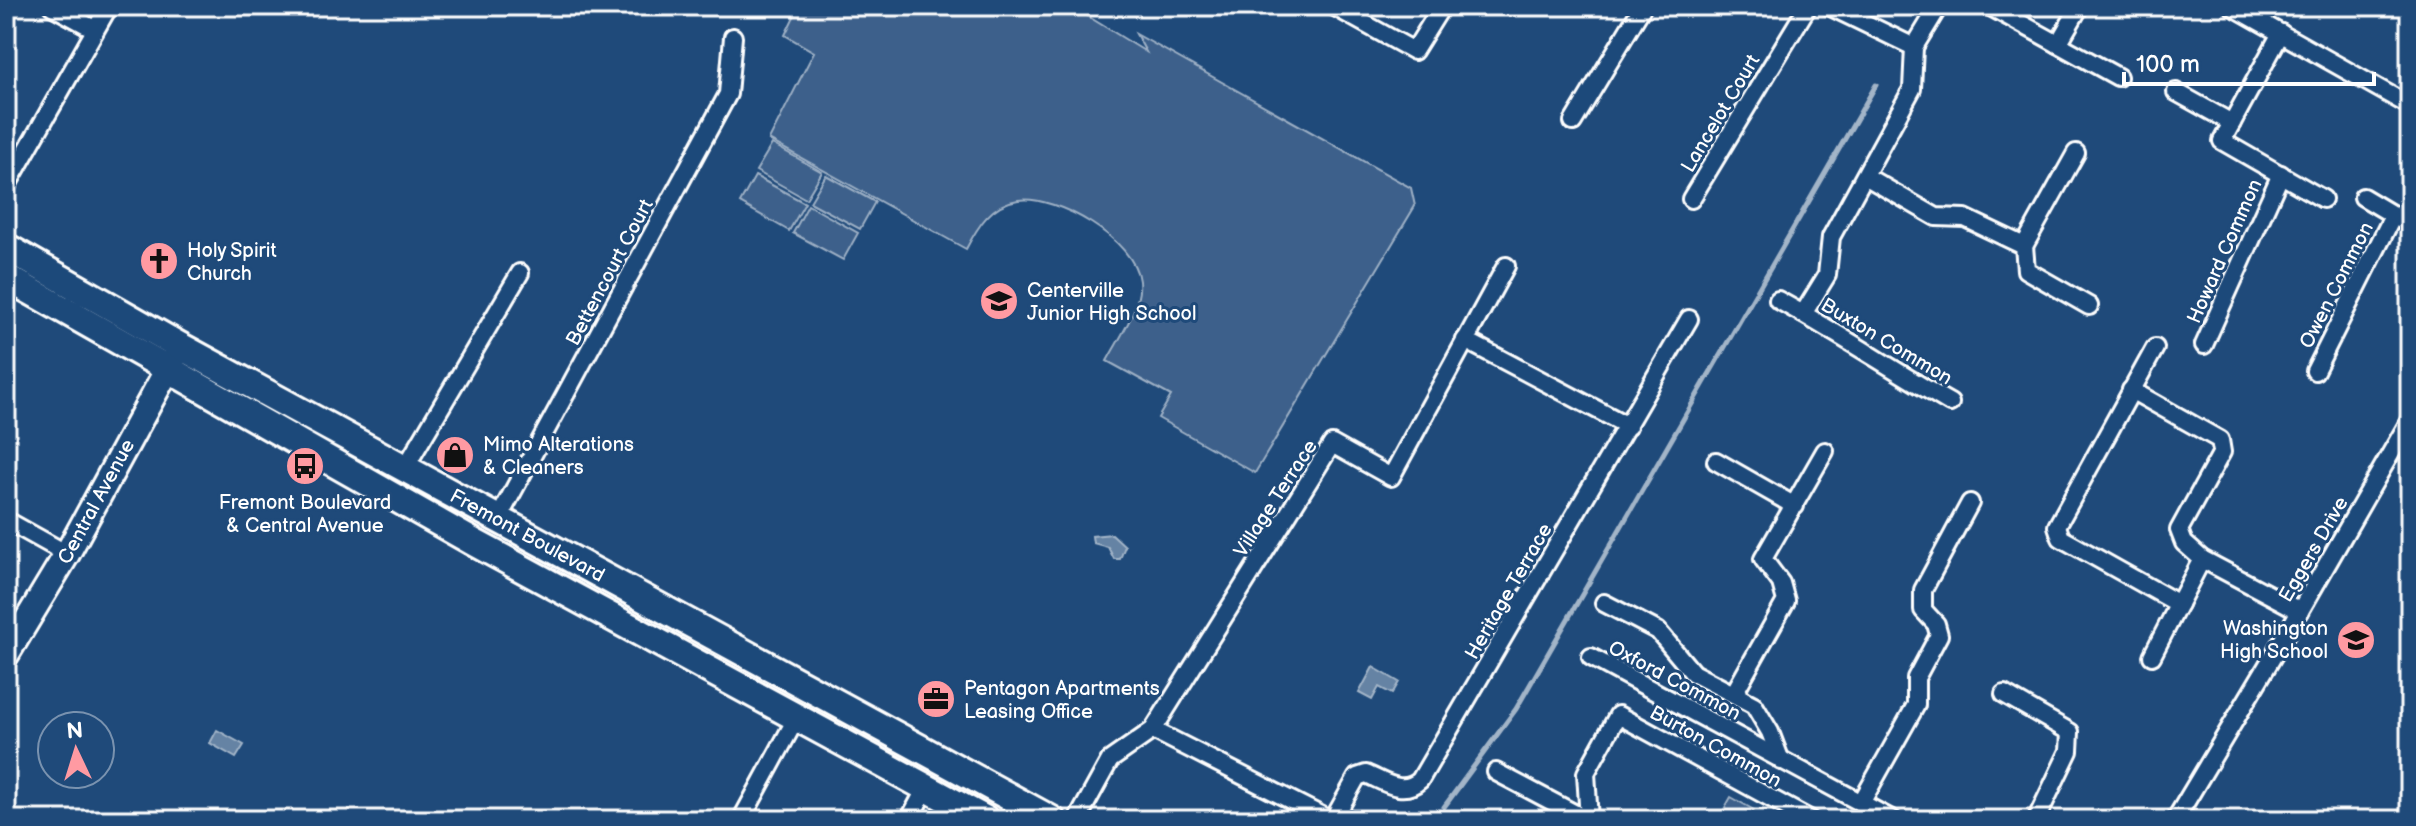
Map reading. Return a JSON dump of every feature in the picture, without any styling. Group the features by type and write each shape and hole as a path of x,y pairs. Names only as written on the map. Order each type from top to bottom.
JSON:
{"main road":[{"name":"Fremont Boulevard","path":"6,247 180,346 1052,820"},
{"name":"Fremont Boulevard","path":"6,277 475,543 986,820"},
{"name":"Central Avenue","path":"6,655 67,554 180,346"}],"street":[{"path":"52,6 94,29"},
{"path":"6,187 109,6"},
{"path":"1333,6 1414,51 1442,6"},
{"path":"1573,122 1643,6"},
{"name":"Lancelot Court","path":"1691,199 1808,6"},
{"path":"1829,6 1914,47 1939,6"},
{"path":"1989,6 2118,77"},
{"path":"2058,44 2080,6"},
{"path":"2232,6 2410,106"},
{"path":"2176,92 2232,123 2281,33"},
{"name":"Bettencourt Court","path":"498,519 728,94 733,37"},
{"name":"Buxton Common","path":"1803,314 1827,275 1831,237 1912,89 1914,47"},
{"name":"Howard Common","path":"2232,123 2222,141 2323,199"},
{"path":"2076,153 2024,246 2026,270 2089,306"},
{"name":"Howard Common","path":"2204,345 2281,174"},
{"path":"1865,176 1936,217 1965,218 2024,246"},
{"name":"Owen Common","path":"2363,197 2410,225"},
{"name":"Owen Common","path":"2315,371 2393,216"},
{"name":"Village Terrace","path":"1077,820 1110,760 1153,730 1332,444 1391,477 1506,266"},
{"path":"405,468 520,273"},
{"name":"Buxton Common","path":"1778,300 1950,403"},
{"name":"Heritage Terrace","path":"1332,820 1357,777 1366,774 1402,789 1413,787 1420,780 1689,319"},
{"path":"1465,340 1628,426"},
{"path":"2155,348 2057,526 2061,538 2179,604"},
{"path":"2131,390 2220,440 2222,452 2179,530 2184,543 2202,559 2300,611"},
{"name":"Eggers Drive","path":"2175,820 2410,420"},
{"name":"Oxford Common","path":"1740,697 1737,688 1786,601 1781,583 1763,559 1825,451"},
{"path":"1716,461 1795,506"},
{"path":"1861,803 1916,705 1916,678 1939,635 1936,624 1923,610 1923,590 1970,503"},
{"path":"6,520 67,554"},
{"path":"2152,656 2202,559"},
{"path":"1604,603 1658,631 1693,673 1754,705 1770,732 1781,761"},
{"name":"Oxford Common","path":"1591,657 1893,820"},
{"path":"2004,694 2070,732 2069,751 2036,820"},
{"name":"Burton Common","path":"1496,772 1588,820 1586,773 1618,715 1811,820"},
{"path":"741,820 797,717"},
{"path":"1153,730 1332,820"},
{"path":"909,820 926,788"}],"shaded area":[{"path":"799,6 1071,6 1146,52 1136,34 1411,188 1415,206 1255,473 1158,418 1171,396 1107,361 1133,312 1139,281 1124,250 1092,223 1053,205 1018,200 993,211 966,249 769,140 814,52 785,35"},
{"path":"772,144 822,172 806,199 756,171"},
{"path":"826,175 875,202 860,229 810,202"},
{"path":"755,176 805,203 789,231 740,203"},
{"path":"808,205 858,233 843,260 793,233"},
{"path":"1112,534 1125,546 1120,559 1114,559 1108,547 1093,543 1092,536"},
{"path":"1373,667 1399,682 1392,694 1379,687 1372,700 1359,693"},
{"path":"217,730 244,745 236,758 210,743"},
{"path":"1731,797 1754,810 1748,820 1718,820"}],"waterway":[{"path":"1444,807 1516,709 1876,85"}],"place":[{"name":"Holy Spirit Church","path":"159,261"},
{"name":"Centerville Junior High School","path":"999,301"},
{"name":"Mimo Alterations & Cleaners","path":"455,455"},
{"name":"Fremont Boulevard & Central Avenue","path":"305,466"},
{"name":"Washington High School","path":"2356,640"},
{"name":"Pentagon Apartments Leasing Office","path":"936,699"}]}
